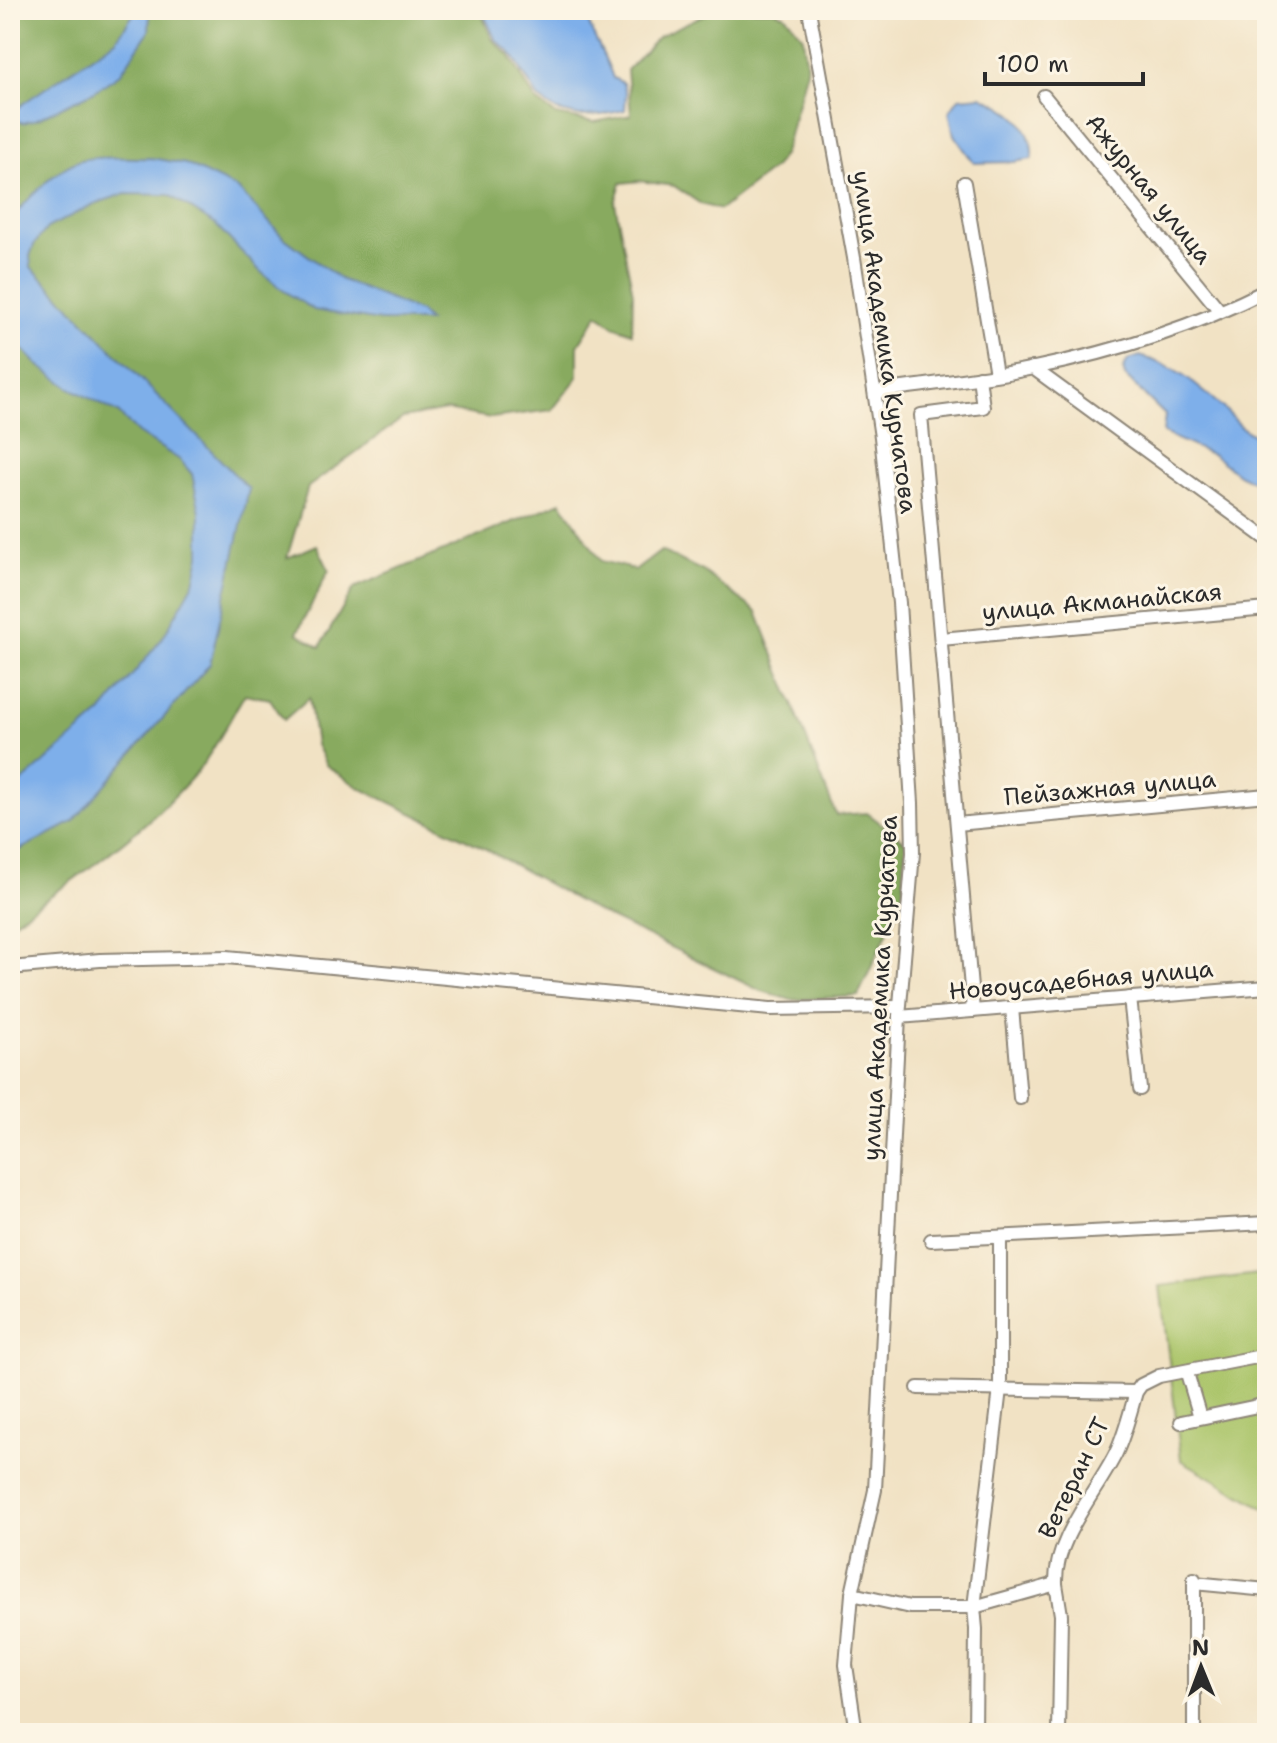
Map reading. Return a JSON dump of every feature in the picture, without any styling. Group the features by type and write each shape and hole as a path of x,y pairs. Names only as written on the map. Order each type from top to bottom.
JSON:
{"street":[{"name":"улица Академика Курчатова","path":"809,10 875,392 899,603 912,803 913,853 899,1012 875,1490 852,1594 846,1665 856,1733"},
{"name":"Ажурная улица","path":"1044,96 1220,311"},
{"path":"964,183 996,374"},
{"path":"875,392 1033,368 1131,344 1267,290"},
{"path":"1033,368 1267,539"},
{"path":"973,1011 921,415 983,407 979,377"},
{"name":"улица Акманайская","path":"941,639 1267,609"},
{"name":"Пейзажная улица","path":"957,824 1267,795"},
{"name":"Новоусадебная улица","path":"10,968 100,960 227,957 770,1009 899,1012 973,1011 1267,987"},
{"path":"1130,998 1140,1089"},
{"path":"1012,1008 1020,1098"},
{"path":"931,1240 1267,1223"},
{"path":"975,1733 974,1607 1000,1389 1000,1238"},
{"path":"918,1388 1136,1392 1149,1379 1267,1355"},
{"path":"1187,1373 1200,1417"},
{"name":"Ветеран СТ","path":"1059,1733 1061,1615 1056,1572 1063,1546 1115,1455 1136,1392"},
{"path":"1181,1422 1267,1404"},
{"path":"1194,1733 1194,1581 1267,1590"},
{"path":"852,1594 910,1607 974,1607 1056,1584"}],"green space":[{"path":"10,10 480,10 492,39 509,55 536,101 556,115 594,122 631,115 627,70 659,36 714,10 774,10 786,16 803,37 807,70 784,153 774,168 720,210 701,204 674,186 640,181 621,183 615,203 633,293 632,333 614,326 598,314 578,345 578,377 552,410 491,418 446,410 403,418 308,487 287,558 317,545 329,570 297,633 320,647 354,588 561,502 601,561 636,570 661,551 703,571 757,612 836,815 867,813 906,842 903,898 858,996 791,1000 759,990 598,912 482,847 358,787 326,765 316,745 309,698 284,720 270,699 245,694 209,755 176,795 108,854 10,924"},
{"path":"1267,1273 1267,1510 1181,1460 1160,1286"}],"water":[{"path":"140,10 150,12 149,31 120,74 93,92 37,119 23,123 14,119 16,110 25,102 116,40"},
{"path":"482,10 584,10 613,78 623,83 625,110 580,116 557,111 539,99 511,53 495,39"},
{"path":"981,96 1018,119 1029,136 1032,159 974,163 954,135 949,112 959,98"},
{"path":"151,158 186,164 238,189 283,237 340,279 420,312 428,321 380,321 314,310 261,272 216,225 169,195 118,196 94,204 47,228 34,245 30,256 31,267 249,489 210,664 73,822 10,855 10,792 101,713 162,639 194,583 200,556 200,512 192,474 180,460 138,433 118,413 70,388 37,364 10,331 10,222 16,214 42,186 81,160"},
{"path":"1140,356 1184,377 1247,431 1267,440 1267,488 1238,474 1213,455 1163,433 1165,415 1125,376 1123,369 1128,360"}]}
